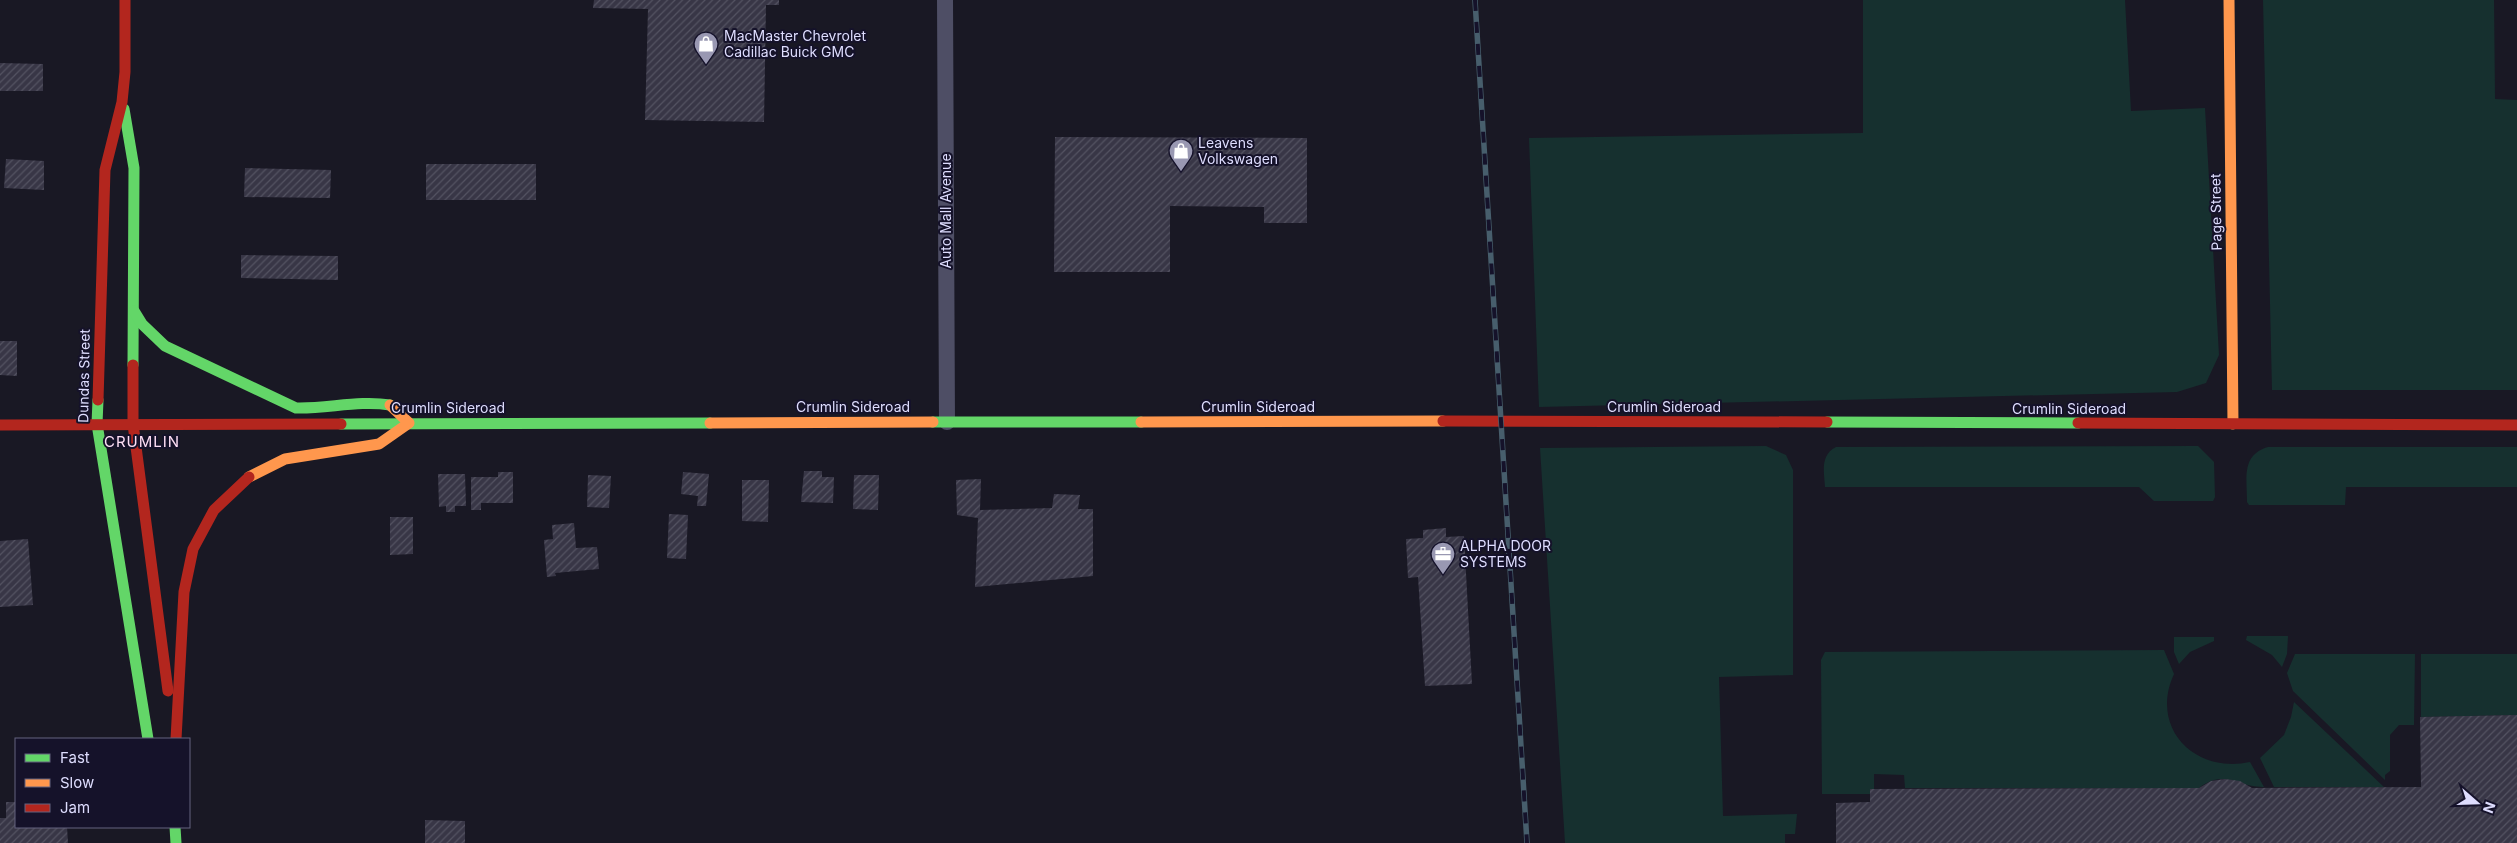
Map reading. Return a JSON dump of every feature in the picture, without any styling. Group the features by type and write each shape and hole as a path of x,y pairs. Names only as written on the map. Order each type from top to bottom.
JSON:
{"street":[{"name":"Dundas Street","path":"125,0 126,72 122,102 105,170 98,424 148,738"},
{"name":"Auto Mall Avenue","path":"945,0 947,422"},
{"name":"Page Street","path":"2229,0 2233,424"},
{"name":"Dundas Street","path":"122,102 134,168 133,424 175,738"},
{"path":"134,311 142,324 165,346 296,408 320,409 369,404 389,405 408,423 378,444 284,459 245,479 214,510 193,549 184,592 175,738"},
{"name":"Crumlin Sideroad","path":"0,426 98,424 947,422 2517,425"},
{"path":"175,828 176,843"}],"green space":[{"path":"1863,0 2125,0 2131,111 2205,108 2219,355 2206,383 2177,392 1539,407 1529,138 1863,133"},
{"path":"2263,0 2494,0 2495,99 2517,100 2517,390 2272,390"},
{"path":"1766,446 1786,455 1793,470 1793,675 1719,677 1723,816 1797,814 1795,834 1785,834 1785,843 1565,843 1540,448"},
{"path":"2198,446 2214,462 2215,497 2213,501 2154,501 2139,487 1825,487 1825,459 1831,450 1836,447"},
{"path":"2268,447 2517,447 2517,487 2346,487 2345,505 2249,505 2247,502 2247,468 2253,456"},
{"path":"2247,636 2288,636 2287,654 2282,667 2272,655 2246,640"},
{"path":"2174,637 2214,637 2214,641 2190,652 2179,664 2174,652"},
{"path":"2164,650 2174,674 2168,694 2168,712 2173,729 2182,743 2195,754 2211,761 2230,764 2250,762 2264,787 2255,787 2224,779 2208,782 2199,788 1905,788 1904,775 1874,774 1874,789 1870,789 1870,794 1822,794 1821,660 1825,652"},
{"path":"2295,654 2415,654 2414,725 2399,725 2390,735 2390,771 2385,775 2385,780 2293,691 2287,673"},
{"path":"2421,654 2517,654 2517,715 2421,717"},
{"path":"2294,702 2384,787 2274,787 2260,758 2284,735"}],"building":[{"name":"MacMaster Chevrolet Cadillac Buick GMC","path":"594,0 779,0 779,5 766,5 764,122 645,120 648,9 593,8"},
{"path":"0,63 43,64 43,91 0,91"},
{"name":"Leavens Volkswagen","path":"1055,137 1307,138 1307,223 1264,223 1264,207 1170,206 1170,272 1054,272"},
{"path":"6,159 44,161 44,190 4,188"},
{"path":"426,164 536,164 536,200 426,200"},
{"path":"245,168 331,170 330,198 244,197"},
{"path":"241,255 338,256 338,280 241,278"},
{"path":"0,341 17,341 17,376 0,375"},
{"path":"804,471 822,471 822,477 834,477 833,503 801,502"},
{"path":"498,472 513,472 513,503 481,503 481,510 471,510 471,477 498,477"},
{"path":"683,472 709,474 706,506 697,506 698,496 681,494"},
{"path":"438,474 465,474 466,506 455,506 455,512 446,512 446,506 439,507"},
{"path":"588,475 611,476 609,508 587,507"},
{"path":"854,475 879,475 878,510 853,509"},
{"path":"981,479 980,510 1052,508 1054,494 1080,495 1078,509 1093,509 1093,576 975,587 978,518 957,515 956,480"},
{"path":"742,480 769,480 768,522 742,521"},
{"path":"669,514 688,515 686,559 667,558"},
{"path":"390,517 413,517 413,554 390,555"},
{"path":"574,523 576,548 597,547 599,569 555,573 556,576 547,577 544,540 553,539 552,525"},
{"path":"1446,528 1446,537 1464,536 1472,684 1425,686 1418,577 1408,578 1406,539 1423,538 1423,530"},
{"path":"28,539 33,605 0,607 0,541"},
{"path":"2517,715 2517,843 1836,843 1836,803 1870,802 1870,789 2199,788 2211,781 2225,779 2240,781 2252,788 2421,787 2420,717"},
{"path":"6,802 15,802 15,828 67,828 68,843 0,843 0,818 6,818"},
{"path":"425,820 465,821 465,843 425,843"}],"railway":[{"path":"1475,0 1527,843"}],"traffic: fast":[{"path":"124,109 134,168 133,365"},
{"path":"134,311 142,324 165,346 296,408 355,404 390,405"},
{"path":"98,400 97,424 148,738"},
{"path":"933,422 1141,422"},
{"path":"1827,422 2078,423"},
{"path":"341,424 710,423"},
{"path":"175,828 176,843"}],"traffic: slow":[{"path":"2229,0 2233,424"},
{"path":"249,477 285,459 379,444 409,423 390,405"},
{"path":"1141,422 1443,421"},
{"path":"710,423 933,422"}],"traffic: jam":[{"path":"98,400 105,170 122,102 125,72 125,0"},
{"path":"133,365 133,424 168,691"},
{"path":"1443,421 1827,422"},
{"path":"2078,423 2517,425"},
{"path":"0,425 341,424"},
{"path":"176,738 184,592 193,549 214,510 249,477"}],"place":[{"name":"MacMaster Chevrolet Cadillac Buick GMC","path":"706,65"},
{"name":"Leavens Volkswagen","path":"1181,172"},
{"name":"ALPHA DOOR SYSTEMS","path":"1443,575"}],"district":[{"name":"CRUMLIN","path":"142,442"}]}
